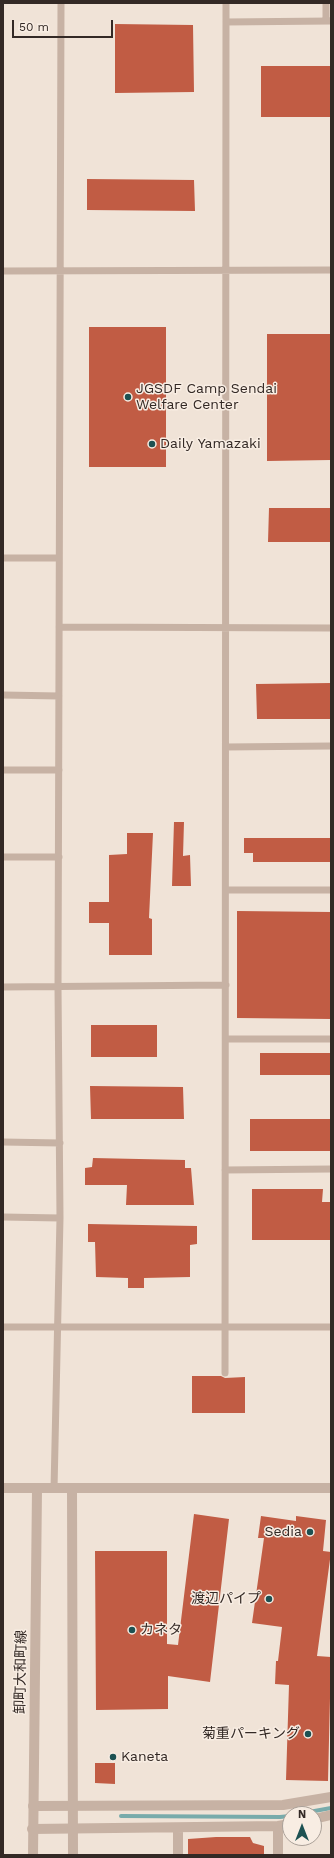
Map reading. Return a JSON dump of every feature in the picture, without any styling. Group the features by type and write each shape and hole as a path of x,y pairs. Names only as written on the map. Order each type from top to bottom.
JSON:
{"street":[{"path":"3,1488 331,1488"},
{"name":"卸町大和町線","path":"33,1855 32,1829 36,1489"},
{"path":"72,1489 73,1855"},
{"path":"33,1806 283,1805 331,1796"},
{"path":"32,1829 282,1825"},
{"path":"278,1826 278,1855"},
{"path":"178,1828 178,1855"}],"lane":[{"path":"54,1489 60,1218 58,987 61,3"},
{"path":"225,1373 226,3"},
{"path":"226,22 329,21 326,3"},
{"path":"3,271 331,270"},
{"path":"3,558 59,558"},
{"path":"59,627 331,628"},
{"path":"3,695 59,696"},
{"path":"226,747 331,746"},
{"path":"3,770 59,770"},
{"path":"3,857 59,857"},
{"path":"226,890 331,890"},
{"path":"3,987 226,986"},
{"path":"226,1039 331,1039"},
{"path":"3,1142 60,1143"},
{"path":"225,1170 331,1169"},
{"path":"3,1217 60,1218"},
{"path":"3,1327 331,1327"}],"building":[{"path":"115,24 193,25 194,92 115,93"},
{"path":"261,66 331,66 331,117 261,117"},
{"path":"87,179 194,180 195,211 87,210"},
{"name":"JGSDF Camp Sendai Welfare Center","path":"89,327 166,327 166,467 89,467"},
{"path":"267,334 331,334 331,460 267,461"},
{"path":"269,508 331,508 331,542 268,542"},
{"path":"331,683 331,719 257,719 256,684"},
{"path":"174,822 184,822 183,856 190,855 191,886 172,886"},
{"path":"127,833 153,833 149,918 152,919 152,955 109,955 109,923 89,923 89,902 109,902 109,855 127,854"},
{"path":"244,838 331,838 331,862 253,862 253,853 244,853"},
{"path":"237,911 331,912 331,1019 237,1018"},
{"path":"91,1025 157,1025 157,1057 91,1057"},
{"path":"260,1053 331,1053 331,1075 260,1075"},
{"path":"90,1086 183,1087 184,1119 91,1119"},
{"path":"250,1119 331,1119 331,1151 250,1151"},
{"path":"93,1158 185,1160 185,1168 191,1168 194,1205 126,1205 127,1185 85,1185 85,1168 92,1167"},
{"path":"252,1189 323,1189 322,1202 331,1202 331,1240 252,1240"},
{"path":"88,1224 197,1226 197,1244 190,1245 190,1277 144,1278 144,1288 128,1288 128,1278 96,1277 95,1242 88,1242"},
{"path":"192,1376 221,1376 225,1378 245,1377 245,1413 192,1413"},
{"name":"カネタ","path":"194,1514 229,1519 210,1682 168,1676 168,1709 96,1710 95,1551 167,1551 167,1644 178,1645"},
{"path":"261,1516 296,1521 296,1516 326,1520 323,1551 331,1552 317,1656 331,1657 328,1781 286,1780 289,1685 275,1684 276,1661 278,1661 282,1627 252,1623 264,1538 258,1538"},
{"path":"95,1763 115,1763 115,1784 95,1783"},
{"path":"250,1837 253,1843 264,1846 264,1855 188,1855 188,1839"}],"waterway":[{"path":"322,1810 331,1808"},
{"path":"121,1816 282,1817"}],"place":[{"name":"JGSDF Camp Sendai Welfare Center","path":"128,397"},
{"name":"Daily Yamazaki","path":"152,444"},
{"name":"Sedia","path":"310,1532"},
{"name":"渡辺パイプ","path":"269,1599"},
{"name":"カネタ","path":"132,1630"},
{"name":"菊重パーキング","path":"308,1734"},
{"name":"Kaneta","path":"113,1757"}]}
